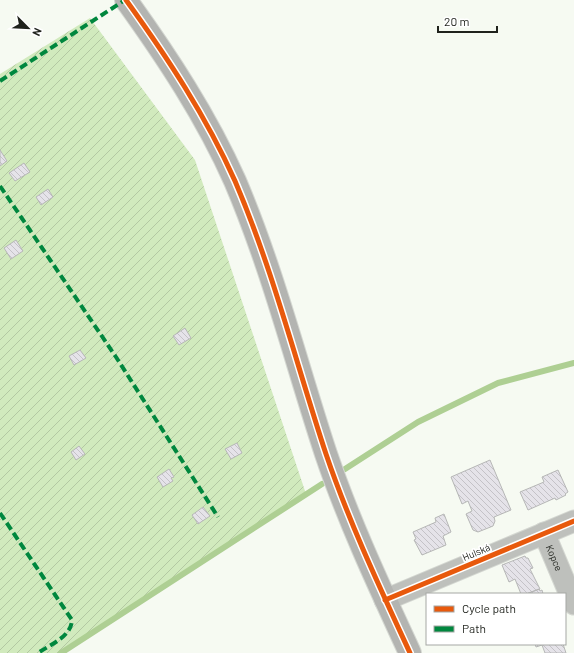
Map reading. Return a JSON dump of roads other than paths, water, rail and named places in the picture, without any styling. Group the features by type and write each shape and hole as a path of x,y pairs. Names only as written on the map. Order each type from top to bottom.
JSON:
{"main road":[{"path":"126,0 180,78 205,121 234,181 269,270 327,455 385,600 410,653"}],"street":[{"name":"Hulská","path":"385,600 574,520"},
{"name":"Kopce","path":"544,534 574,604"}],"waterway":[{"path":"345,469 418,422 498,383 574,363"},
{"path":"61,653 322,484"}]}
